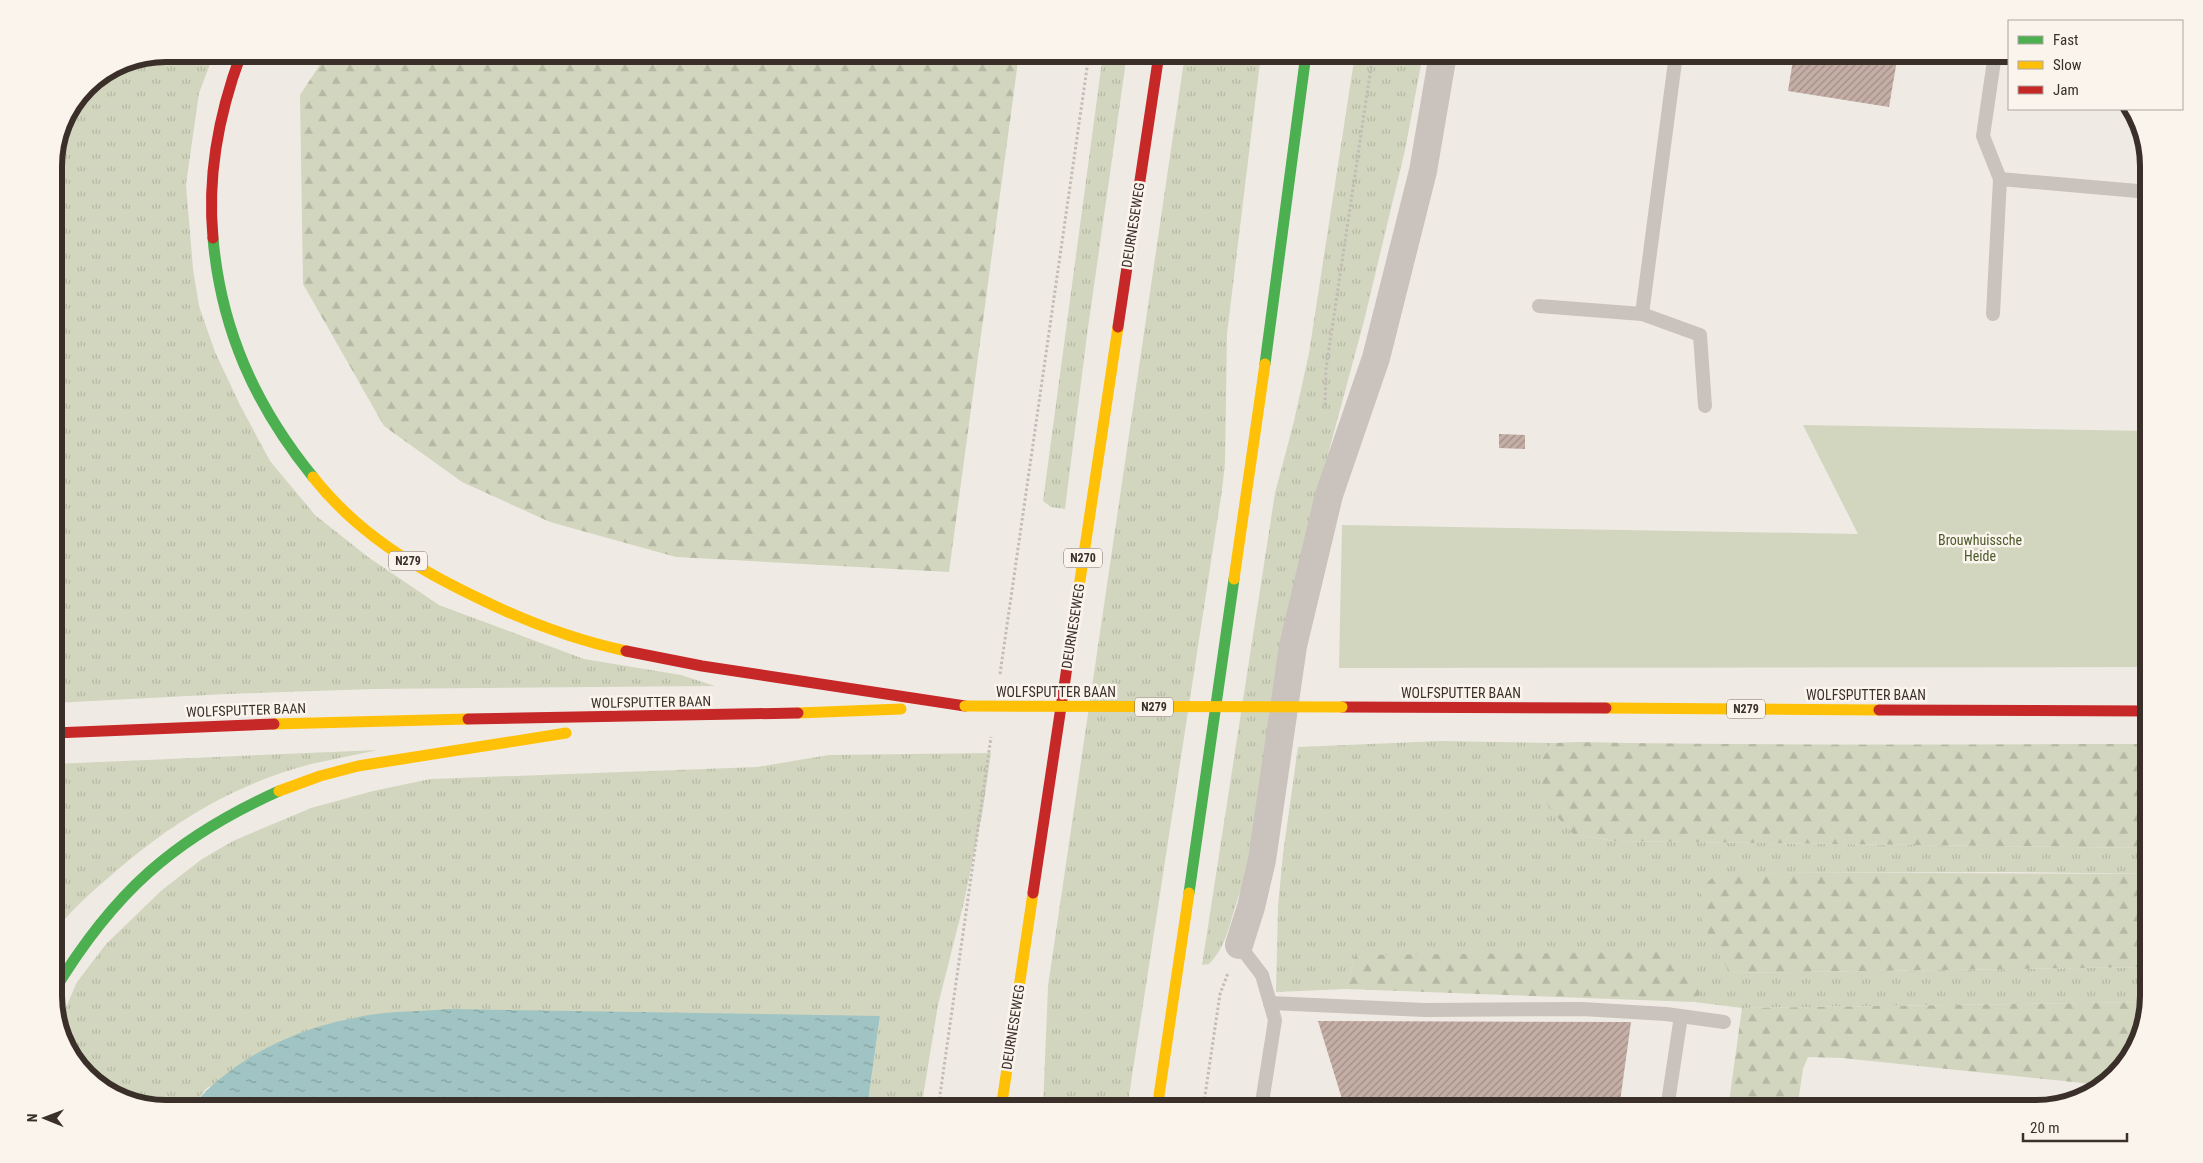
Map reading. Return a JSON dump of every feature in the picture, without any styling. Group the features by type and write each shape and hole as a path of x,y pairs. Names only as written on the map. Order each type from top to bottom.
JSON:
{"main road":[{"name":"N279","path":"239,63 225,104 216,147 212,191 212,237 216,278 224,314 240,360 263,408 296,457 320,486 353,519 393,551 434,576 512,616 590,643 700,665 965,706"},
{"name":"DEURNESEWEG","path":"1001,1100 1158,63"},
{"path":"1158,1100 1259,414 1305,63"},
{"name":"WOLFSPUTTER BAAN","path":"63,733 342,721 711,716 965,706 2140,711"},
{"name":"N279","path":"603,729 711,716"},
{"path":"63,974 104,918 143,875 181,844 223,817 267,796 321,776 379,763 573,732"}],"street":[{"path":"1239,945 1251,907 1262,860 1293,646 1329,495 1376,358 1423,171 1441,63"}],"lane":[{"path":"1642,314 1675,63"},
{"path":"1993,314 2000,179 1983,136 1994,63"},
{"path":"2000,179 2140,191"},
{"path":"1539,306 1642,314 1700,335 1704,406"},
{"path":"1239,945 1262,975 1275,1020 1262,1100"},
{"path":"1270,1003 1425,1010 1582,1009 1681,1016 1724,1022"},
{"path":"1668,1100 1681,1016"}],"path":[{"path":"1000,675 1088,63"},
{"path":"1325,407 1326,369 1371,63"},
{"path":"939,1100 992,734"},
{"path":"1205,1100 1220,994 1239,945"}],"green space":[{"path":"153,63 211,63 199,93 186,184 193,269 199,306 215,352 240,405 270,461 315,515 368,557 439,605 584,659 681,675 715,686 374,689 63,703 63,153 73,120 84,103 98,88 120,73"},
{"path":"321,63 1018,63 949,572 676,557 550,522 462,482 384,426 303,284 300,95"},
{"path":"1102,63 1126,63 1087,335 1065,509 1051,507 1043,501"},
{"path":"1184,63 1260,63 1227,334 1225,463 1222,490 1128,1100 1043,1100 1048,986"},
{"path":"1354,63 1421,63 1405,150 1364,321 1314,506 1249,866 1223,943 1209,964 1202,965 1275,493 1309,353"},
{"name":"Brouwhuissche Heide","path":"1803,425 2140,431 2140,667 1339,668 1342,525 1858,534"},
{"path":"1441,741 1552,743 1543,758 1573,834 1614,841 2140,848 2140,874 2009,872 1718,873 1730,973 2140,967 2140,1002 1742,1008 1694,1002 1700,994 1355,955 1346,989 1276,992 1278,906 1283,854 1298,747"},
{"path":"1552,743 2140,744 2140,848 1614,841 1573,834 1549,808 1538,776 1543,758"},
{"path":"378,750 311,764 284,772 232,793 208,806 184,820 138,853 108,878 63,921 63,764"},
{"path":"991,753 983,809 964,902 938,1005 922,1100 868,1100 880,1017 208,1087 197,1100 153,1100 120,1090 98,1075 88,1065 73,1043 68,1030 64,1013 77,982 106,944 162,890 202,859 233,841 311,808 373,791 430,779 757,767 829,755"},
{"path":"1718,873 2140,874 2140,967 1730,973 1710,939 1698,910 1701,888"},
{"path":"1656,952 1690,963 1700,994 1694,1002 1346,989 1355,955"},
{"path":"2140,1002 2137,1024 2130,1043 2110,1070 2093,1084 1842,1058 1808,1057 1803,1069 1798,1100 1729,1100 1742,1008"}],"water":[{"path":"449,1009 880,1016 868,1100 198,1100 228,1072 250,1057 297,1034 349,1019 394,1012"}],"building":[{"path":"1793,63 1896,63 1889,107 1788,91"},
{"path":"1499,434 1525,435 1525,449 1499,448"},
{"path":"1318,1021 1631,1022 1620,1100 1339,1100 1342,1099"}],"traffic: fast":[{"path":"1265,364 1305,63"},
{"path":"213,238 217,272 224,304 244,365 274,422 292,450 313,477"},
{"path":"1189,893 1234,579"},
{"path":"63,977 99,925 123,897 149,872 177,849 208,828 279,791"}],"traffic: slow":[{"path":"1067,667 1118,327"},
{"path":"1234,579 1265,364"},
{"path":"313,477 330,497 368,532 410,562 433,575 533,623 570,636 626,651"},
{"path":"965,706 1342,707"},
{"path":"1606,708 1879,710"},
{"path":"798,713 901,709"},
{"path":"274,724 468,719"},
{"path":"279,791 320,776 358,766 566,733"},
{"path":"1002,1100 1033,893"},
{"path":"1158,1100 1189,893"}],"traffic: jam":[{"path":"213,238 212,191 216,144 226,99 238,63"},
{"path":"1118,327 1158,63"},
{"path":"626,651 702,666 965,706"},
{"path":"1033,893 1067,667"},
{"path":"1342,707 1606,708"},
{"path":"1879,710 2140,711"},
{"path":"468,719 798,713"},
{"path":"63,733 274,724"}]}
